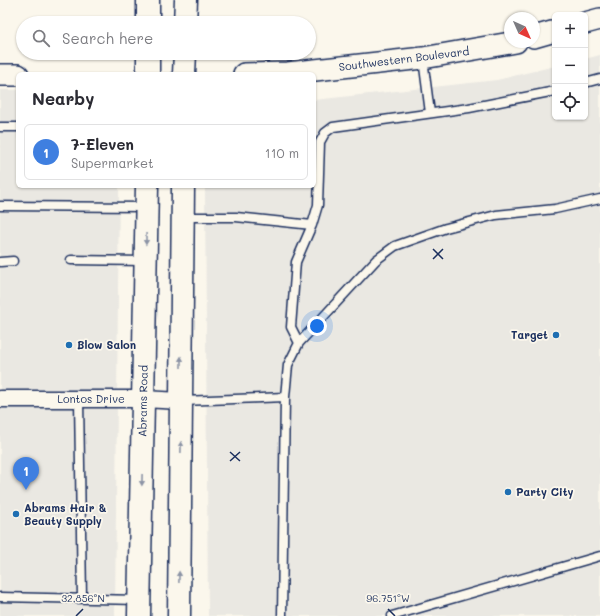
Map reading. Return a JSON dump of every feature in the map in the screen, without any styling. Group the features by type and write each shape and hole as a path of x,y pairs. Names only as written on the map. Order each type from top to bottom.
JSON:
{"main road":[{"path":"148,0 148,16"},
{"path":"185,16 186,0"},
{"path":"148,60 148,72"},
{"path":"184,72 185,60"},
{"name":"Abrams Road","path":"140,608 147,188"},
{"path":"179,616 183,188"}],"street":[{"path":"588,22 600,19"},
{"path":"540,35 552,32"},
{"name":"Southwestern Boulevard","path":"297,72 423,58 504,44"},
{"path":"0,75 16,75"},
{"name":"Lontos Drive","path":"0,399 143,398 181,401"}],"lane":[{"path":"423,58 430,113"},
{"path":"588,82 600,79"},
{"path":"299,343 291,327 296,262 312,225 318,204 320,142 324,133 333,127 469,108 552,92"},
{"path":"0,127 16,127"},
{"path":"282,616 285,397 288,365 299,343 376,260 395,246 446,228 496,215 555,209 600,199"},
{"path":"0,206 147,207"},
{"path":"182,217 236,217 312,225"},
{"path":"71,260 146,261"},
{"path":"0,262 13,261"},
{"path":"181,401 285,397"},
{"path":"79,399 82,598"},
{"path":"392,616 600,556"},
{"path":"0,597 82,598 140,608"}],"shaded area":[{"path":"600,55 600,616 208,616 205,188 316,188 316,100 497,80 552,67 552,120 588,120 588,58"},
{"path":"0,90 16,90 16,188 119,188 115,616 0,616"}],"place":[{"name":"Target","path":"556,335"},
{"name":"Blow Salon","path":"69,345"},
{"name":"7-Eleven","path":"26,490"},
{"name":"Party City","path":"508,492"},
{"name":"Abrams Hair & Beauty Supply","path":"16,514"}]}
